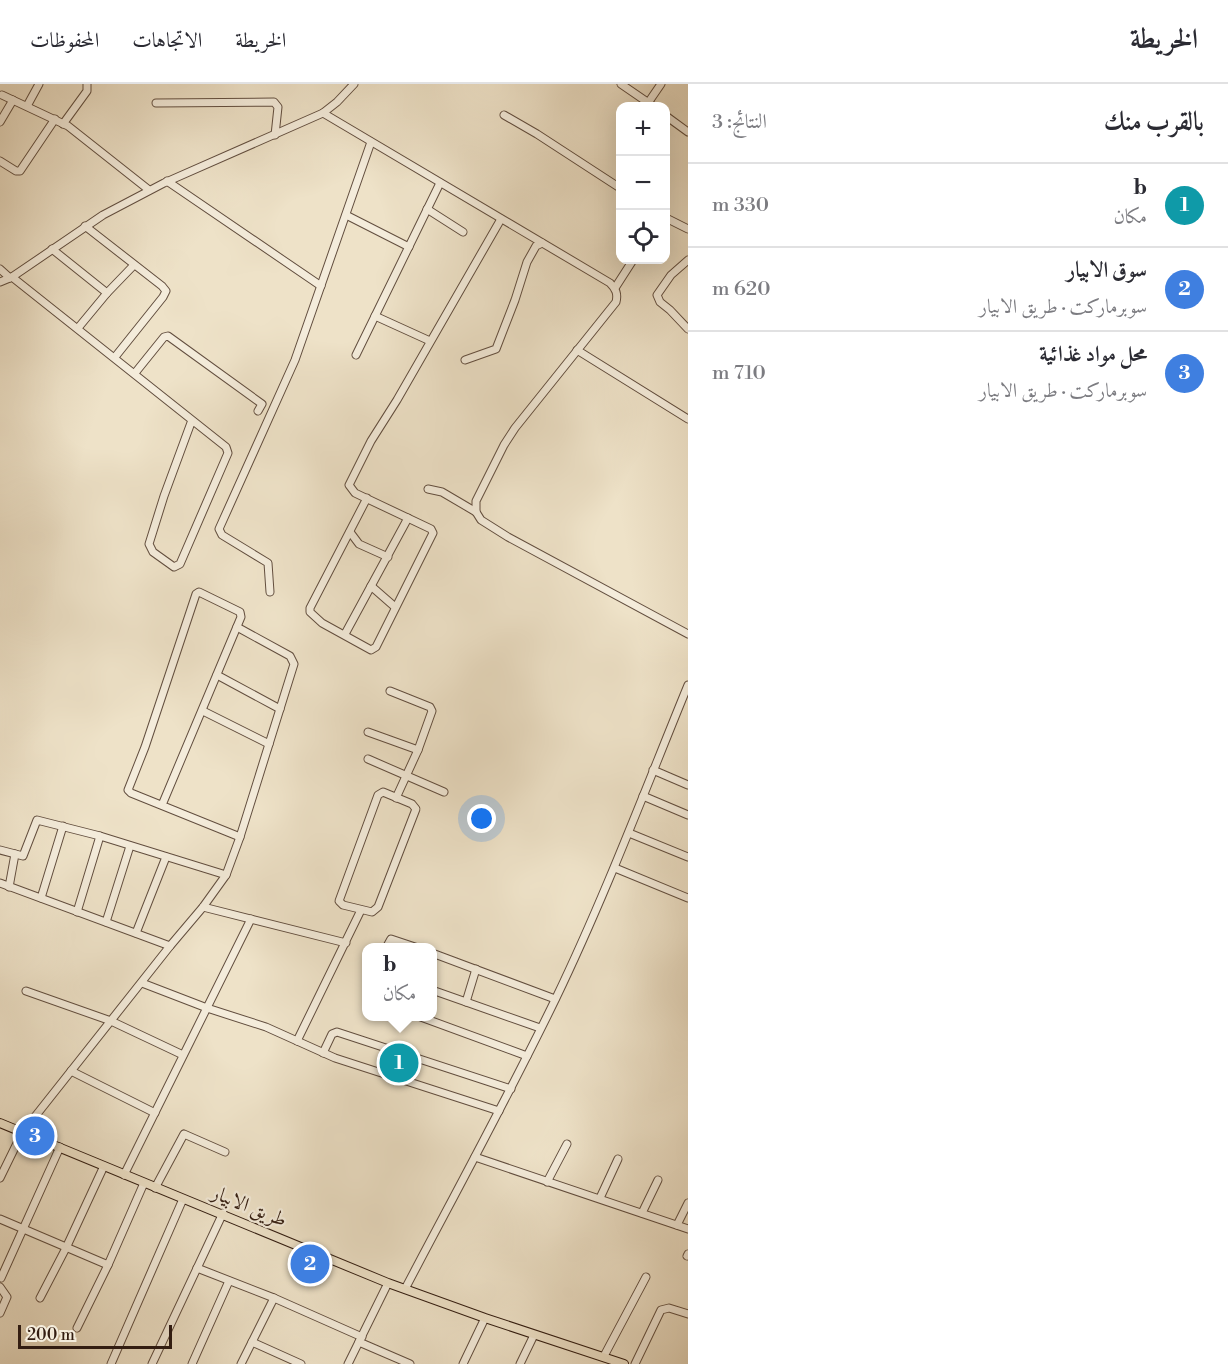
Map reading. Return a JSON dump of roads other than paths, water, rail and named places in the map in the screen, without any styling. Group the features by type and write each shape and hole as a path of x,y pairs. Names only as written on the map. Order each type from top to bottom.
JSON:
{"main road":[{"name":"طريق الابيار","path":"0,1123 155,1188 223,1213 388,1283 624,1364"}],"street":[{"path":"27,106 39,84"},
{"path":"63,124 87,91 87,84"},
{"path":"0,282 11,277 103,214 149,190 323,113 354,84"},
{"path":"621,84 647,102"},
{"path":"652,102 661,84"},
{"path":"2,95 77,132 149,190"},
{"path":"0,122 13,100"},
{"path":"156,103 274,102 278,107 275,135"},
{"path":"323,113 615,288 616,302 536,400 504,445 476,501 476,512"},
{"path":"504,115 616,185"},
{"path":"0,161 20,171 54,119"},
{"path":"670,119 685,130 688,122"},
{"path":"270,592 268,563 222,534 219,529 282,391 371,142"},
{"path":"167,182 249,235 321,286"},
{"path":"356,355 440,183"},
{"path":"427,210 463,232"},
{"path":"345,214 409,247"},
{"path":"367,498 310,608 312,615 322,623 374,649 433,533 431,529 367,498 355,493 349,485 371,441 501,219"},
{"path":"670,220 688,229"},
{"path":"85,226 165,289 166,294 115,357"},
{"path":"465,360 496,349 527,262 536,246 542,243"},
{"path":"52,249 107,293"},
{"path":"688,260 671,275 657,296 660,302 688,329"},
{"path":"615,288 630,264"},
{"path":"78,328 134,265"},
{"path":"0,268 115,357 226,447 228,453 180,564 174,567 153,552 149,544 192,420"},
{"path":"375,316 430,341"},
{"path":"135,373 164,337 168,336 262,405 258,411"},
{"path":"578,351 688,420"},
{"path":"428,489 442,492 476,512 481,520 508,537 688,634"},
{"path":"345,634 408,518"},
{"path":"350,532 359,544 388,556"},
{"path":"372,586 395,607"},
{"path":"162,805 241,617 240,612 199,592 196,594 145,747 128,790 131,794 240,837"},
{"path":"0,1178 22,1133 203,907 226,875 294,664 290,656 237,627"},
{"path":"217,675 280,709"},
{"path":"405,1288 511,1089 555,999 615,868 688,685"},
{"path":"390,691 432,709 418,750 396,798"},
{"path":"203,711 269,744"},
{"path":"368,732 418,750"},
{"path":"368,759 444,792"},
{"path":"653,770 688,785"},
{"path":"383,792 415,806 416,809 376,911 361,910 343,905 339,901 378,795 383,792"},
{"path":"643,796 688,815"},
{"path":"0,850 20,856 25,854 38,820 100,836 226,875"},
{"path":"41,898 63,826"},
{"path":"629,833 688,857"},
{"path":"77,912 100,836"},
{"path":"106,922 130,846"},
{"path":"9,887 15,854"},
{"path":"136,933 166,857"},
{"path":"615,868 688,898"},
{"path":"0,883 170,946"},
{"path":"203,907 346,943"},
{"path":"297,1041 361,910"},
{"path":"124,1175 251,919"},
{"path":"389,943 392,939 404,943"},
{"path":"437,955 555,999"},
{"path":"466,1002 476,969"},
{"path":"142,983 207,1008 266,1027 323,1053 499,1111"},
{"path":"26,991 111,1022 183,1055"},
{"path":"437,992 540,1028"},
{"path":"429,1021 527,1056"},
{"path":"323,1053 332,1034 337,1032 511,1089"},
{"path":"71,1071 155,1113"},
{"path":"155,1188 184,1134 225,1152"},
{"path":"547,1182 567,1144"},
{"path":"1,1278 60,1147"},
{"path":"475,1157 688,1229"},
{"path":"600,1198 618,1159"},
{"path":"40,1298 104,1166"},
{"path":"642,1213 658,1180"},
{"path":"78,1328 144,1183"},
{"path":"111,1364 183,1199"},
{"path":"677,1225 688,1203"},
{"path":"152,1364 223,1213"},
{"path":"0,1219 108,1265"},
{"path":"197,1268 274,1298 410,1364"},
{"path":"604,1356 646,1276"},
{"path":"192,1364 229,1281"},
{"path":"348,1364 388,1283"},
{"path":"0,1287 7,1297 0,1312"},
{"path":"241,1364 274,1298"},
{"path":"635,1364 661,1310 669,1308 688,1314"},
{"path":"463,1364 485,1318"},
{"path":"520,1364 534,1335"},
{"path":"252,1342 301,1364"}],"place":[{"name":"b","path":"399,1063"},
{"name":"محل مواد غذائية","path":"35,1136"},
{"name":"سوق الابيار","path":"310,1264"}]}
